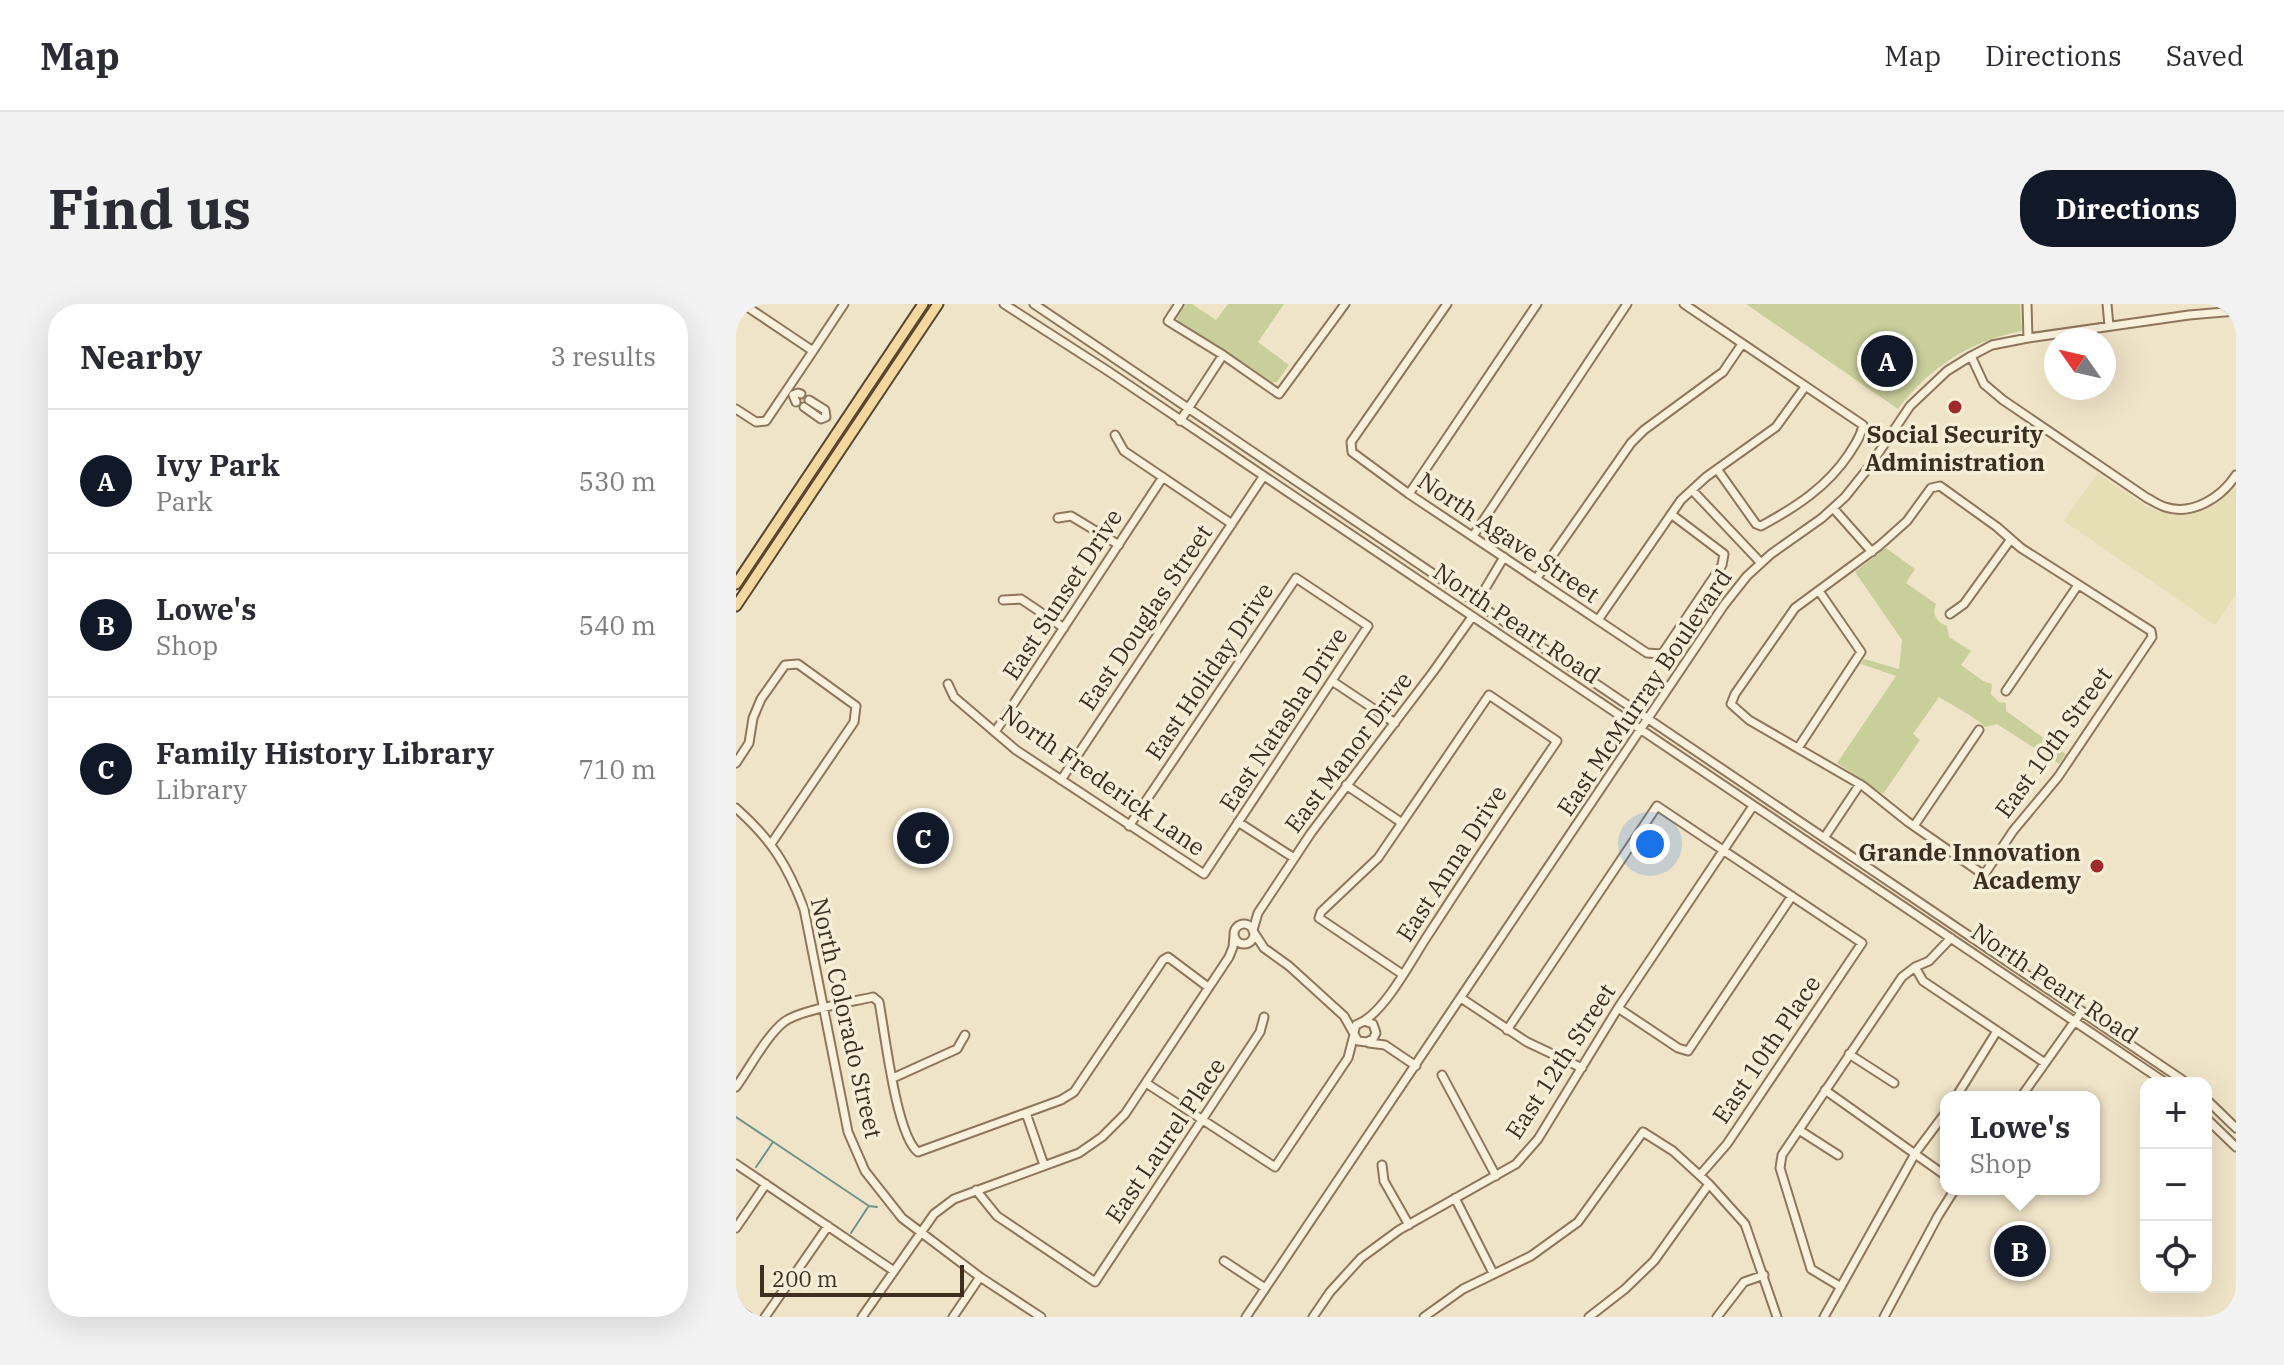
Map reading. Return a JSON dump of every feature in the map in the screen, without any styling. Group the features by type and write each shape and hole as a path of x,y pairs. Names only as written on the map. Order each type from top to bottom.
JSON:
{"main road":[{"path":"736,584 923,304"},
{"path":"736,606 938,304"}],"street":[{"path":"743,304 813,351"},
{"path":"798,400 813,351 844,304"},
{"name":"North Peart Road","path":"1004,304 2157,1077"},
{"name":"North Peart Road","path":"1034,304 2178,1077"},
{"path":"1179,304 1168,321 1279,394 1345,304"},
{"name":"North Agave Street","path":"1447,304 1351,442 1352,452 1409,494 1647,653 1662,654 1722,565 1724,554 1671,514"},
{"path":"1409,494 1537,304"},
{"path":"1473,536 1627,304"},
{"path":"1684,304 1863,425 1861,435 1839,469 1817,491 1790,511 1761,526 1756,524 1717,469"},
{"path":"2027,304 2028,338"},
{"path":"2107,304 2109,326"},
{"path":"2187,305 2189,315"},
{"name":"East McMurray Boulevard","path":"1246,1317 1724,605 1761,563 1845,497 1910,406 1947,371 1992,345 2109,326 2236,311"},
{"path":"1536,579 1631,443 1723,372 1742,344"},
{"path":"1180,421 1223,355"},
{"path":"1971,356 1984,384 2003,400 2147,498 2167,508 2187,508 2211,501 2231,484 2236,475"},
{"path":"1598,620 1681,500 1717,469 1776,427 1805,387"},
{"path":"798,400 821,419 826,417"},
{"path":"736,409 761,423 798,400 811,401 841,427"},
{"path":"1115,435 1124,451 1232,524"},
{"name":"East Sunset Drive","path":"995,732 1163,477"},
{"name":"East Douglas Street","path":"1061,780 1263,477"},
{"path":"1979,730 1914,826 1860,784 1749,720 1731,704 1795,608 1872,552 1907,521 1931,488 1940,486 2021,548 2078,585 2006,691"},
{"path":"1692,490 1761,563"},
{"path":"1833,508 1872,552"},
{"path":"1058,518 1071,516 1119,545"},
{"path":"1950,614 1964,604 2011,539"},
{"path":"1476,604 1504,557"},
{"name":"East Holiday Drive","path":"1129,826 1296,578 1368,626"},
{"name":"East 10th Street","path":"1914,826 1984,875 2013,831 2058,777 2152,637 2151,631 2078,585"},
{"path":"1798,748 1861,652 1819,591"},
{"path":"1003,600 1021,599 1064,628"},
{"name":"East Manor Drive","path":"1253,930 1258,913 1294,858 1472,617"},
{"name":"East Natasha Drive","path":"1204,874 1368,626"},
{"path":"736,763 749,743 753,718 761,699 785,665 798,664 856,706 854,722 771,844"},
{"path":"1332,681 1395,723"},
{"name":"North Frederick Lane","path":"948,684 954,697 995,732 1061,780 1204,874"},
{"name":"East Anna Drive","path":"1375,1028 1379,1009 1557,741 1489,695 1402,823"},
{"path":"1824,838 1860,784"},
{"path":"1346,785 1402,823 1378,858 1321,912 1319,918 1402,974"},
{"path":"1507,1030 1657,806 1792,896 1688,1051 1678,1048 1618,1008"},
{"name":"East 12th Street","path":"1313,1317 1330,1292 1361,1258 1409,1225 1516,1164 1538,1139 1618,1008 1753,806"},
{"name":"North Colorado Street","path":"736,808 756,825 771,844 792,877 804,909 848,1132 865,1171 888,1203 920,1233 1041,1317"},
{"path":"1238,822 1294,858"},
{"name":"East 10th Place","path":"1700,1175 1727,1144 1862,943 1792,896"},
{"name":"East Manor Drive","path":"1241,925 1258,913"},
{"path":"862,1317 934,1214 954,1199 1079,1153 1102,1137 1125,1114 1229,957 1236,928 1241,925 1253,930 1264,948 1289,966 1344,1016 1358,1041 1385,1045"},
{"path":"1229,957 1251,941 1253,930"},
{"path":"1234,936 1240,943 1264,948"},
{"path":"1841,1287 1811,1269 1780,1168 1782,1155 1902,977 1929,961 1951,938"},
{"path":"736,1087 784,1022 804,1013 873,997 879,1002 899,1111 912,1147 918,1152 1061,1100 1074,1092 1168,957 1208,987"},
{"path":"1915,967 1923,981 2045,1063"},
{"path":"1461,998 1527,1042 1582,1068"},
{"name":"East Anna Drive","path":"1362,1021 1379,1009"},
{"path":"2025,1091 2082,1011"},
{"path":"1344,1016 1370,1022 1385,1045 1416,1066"},
{"name":"East Laurel Place","path":"976,1190 997,1216 1095,1282 1260,1032 1264,1017"},
{"path":"1348,1058 1356,1025 1362,1021"},
{"path":"1146,1083 1275,1167 1348,1058 1375,1036 1375,1028"},
{"path":"1960,1091 1997,1031"},
{"path":"893,1078 957,1049 965,1035"},
{"path":"1849,1054 1894,1083"},
{"path":"1442,1075 1496,1176"},
{"path":"1825,1090 1940,1172"},
{"path":"2212,1105 2236,1128"},
{"path":"1026,1113 1044,1165"},
{"path":"1824,1317 1914,1155 1940,1120"},
{"path":"2212,1124 2236,1147"},
{"path":"1799,1130 1838,1155"},
{"path":"1424,1317 1463,1289 1531,1256 1578,1222 1643,1132 1673,1151 1700,1175 1745,1224 1777,1317"},
{"path":"736,1164 894,1271"},
{"path":"1382,1165 1384,1181 1409,1225"},
{"path":"736,1228 766,1184"},
{"path":"1589,1317 1654,1261 1709,1184"},
{"path":"1884,1317 1951,1195"},
{"path":"1455,1198 1493,1273"},
{"path":"765,1317 828,1226"},
{"path":"1224,1261 1265,1288"},
{"path":"1717,1317 1744,1282 1764,1275"},
{"path":"953,1317 980,1277"},
{"path":"736,1308 749,1317"}],"shaded area":[{"path":"2097,473 2144,505 2177,515 2210,507 2236,483 2236,594 2215,625 2064,521"}],"green space":[{"path":"1182,304 1192,304 1216,320 1228,304 1284,304 1258,342 1289,365 1277,382 1269,383 1178,321 1176,314"},
{"path":"1746,304 2020,304 2022,331 1985,342 1952,358 1924,380 1898,409"},
{"path":"1886,548 1915,569 1906,583 1936,604 1936,617 1947,626 1949,637 1971,651 1961,665 1992,684 1991,694 1999,702 2006,703 2006,711 2066,754 2059,764 1997,724 1985,727 1939,697 1913,734 1920,740 1883,794 1837,763 1896,676 1861,664 1864,659 1899,669 1902,640 1855,572"}],"waterway":[{"path":"736,1117 869,1206 877,1207"},
{"path":"756,1167 773,1142"},
{"path":"851,1233 868,1207"}],"place":[{"name":"Ivy Park","path":"1887,361"},
{"name":"Social Security Administration","path":"1955,407"},
{"name":"Family History Library","path":"923,838"},
{"name":"Grande Innovation Academy","path":"2097,866"},
{"name":"Lowe's","path":"2020,1251"}]}
